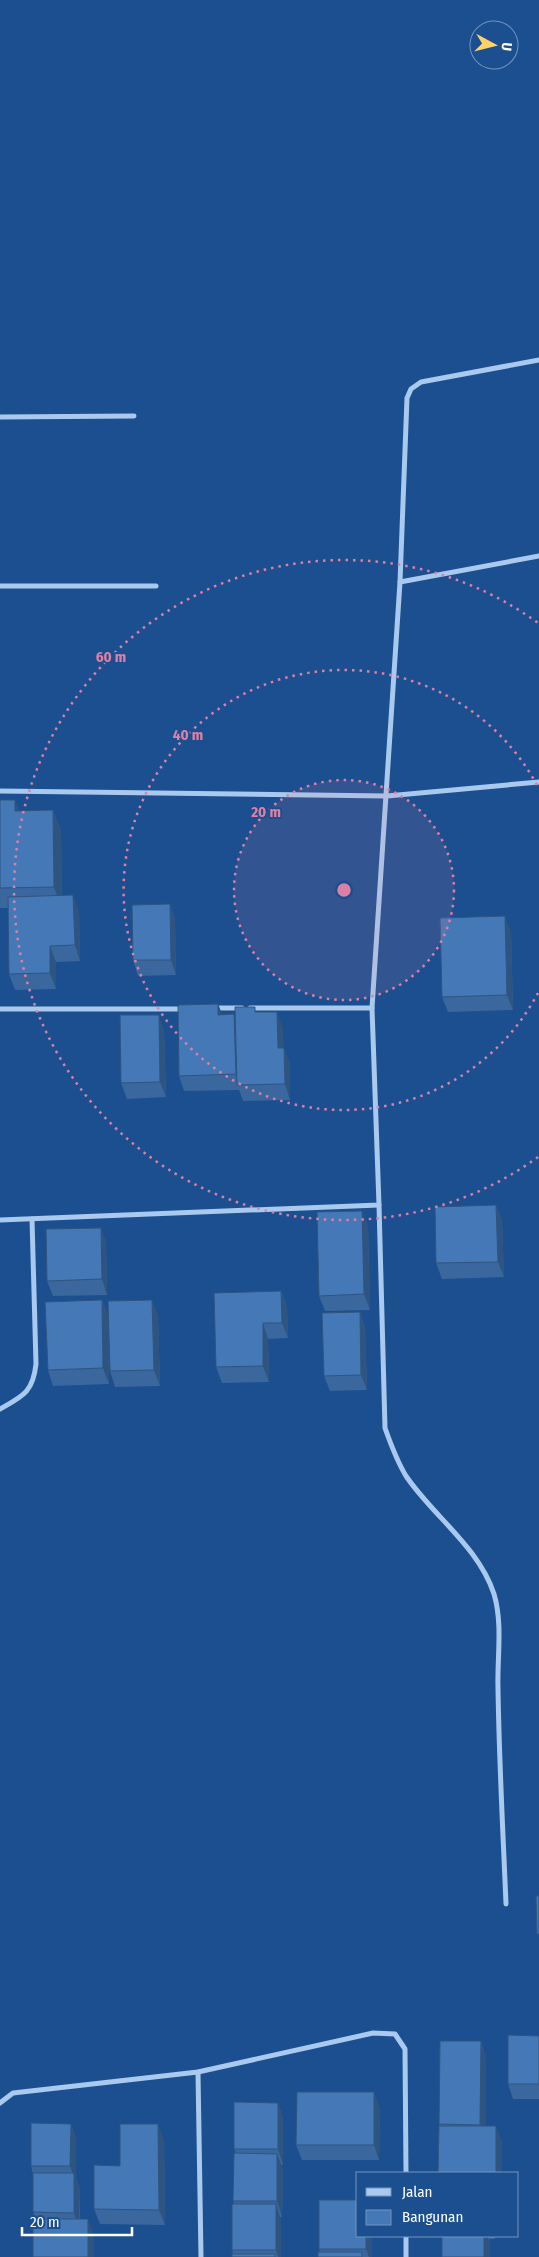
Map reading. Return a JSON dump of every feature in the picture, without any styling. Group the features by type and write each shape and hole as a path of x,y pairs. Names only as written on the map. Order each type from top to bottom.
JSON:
{"street":[{"path":"506,1904 498,1686 498,1624 494,1595 483,1570 452,1529 407,1477 394,1454 385,1428 372,1008 400,582 407,398 411,389 421,382 539,360"},
{"path":"0,417 134,416"},
{"path":"400,582 539,556"},
{"path":"0,586 156,586"},
{"path":"0,791 387,796 539,782"},
{"path":"0,1009 196,1008"},
{"path":"206,1008 372,1008"},
{"path":"0,1220 379,1205"},
{"path":"0,1409 20,1398 30,1389 34,1381 36,1364 32,1219"},
{"path":"0,2103 14,2093 198,2072 373,2033 395,2034 405,2049 406,2172"},
{"path":"198,2072 201,2257"},
{"path":"406,2237 406,2257"}],"building":[{"path":"0,800 15,800 15,811 53,810 54,887 0,888"},
{"path":"73,895 75,945 50,946 50,973 9,974 8,897"},
{"path":"170,904 171,960 133,960 132,905"},
{"path":"505,916 507,995 442,997 440,918"},
{"path":"218,1004 218,1015 234,1014 236,1074 179,1076 178,1005"},
{"path":"235,1007 255,1007 255,1012 277,1012 278,1048 284,1048 285,1084 237,1085"},
{"path":"120,1015 159,1015 160,1082 121,1083"},
{"path":"496,1205 498,1262 436,1263 435,1207"},
{"path":"362,1211 364,1294 319,1296 317,1212"},
{"path":"101,1228 102,1279 47,1281 46,1229"},
{"path":"281,1291 282,1323 263,1323 263,1366 216,1367 214,1293"},
{"path":"102,1300 103,1368 48,1370 45,1302"},
{"path":"152,1300 154,1370 110,1371 108,1301"},
{"path":"360,1312 361,1375 324,1376 322,1313"},
{"path":"536,1896 539,1896 539,1934 537,1934"},
{"path":"508,2035 539,2036 539,2084 508,2084"},
{"path":"440,2041 481,2041 480,2125 439,2124"},
{"path":"297,2092 374,2092 374,2145 296,2145"},
{"path":"234,2102 278,2103 278,2149 234,2149"},
{"path":"31,2123 71,2124 70,2166 31,2166"},
{"path":"120,2124 158,2124 159,2210 94,2209 94,2165 120,2166"},
{"path":"439,2126 496,2126 496,2172 438,2172"},
{"path":"234,2153 277,2154 277,2201 233,2201"},
{"path":"33,2173 74,2173 74,2213 33,2212"},
{"path":"319,2200 356,2200 356,2237 366,2237 366,2249 319,2249"},
{"path":"232,2204 276,2204 276,2250 232,2250"},
{"path":"33,2219 88,2219 88,2257 33,2257"},
{"path":"442,2237 484,2237 484,2257 442,2257"},
{"path":"318,2252 362,2252 362,2257 318,2257"},
{"path":"232,2254 275,2254 275,2257 232,2257"}]}
